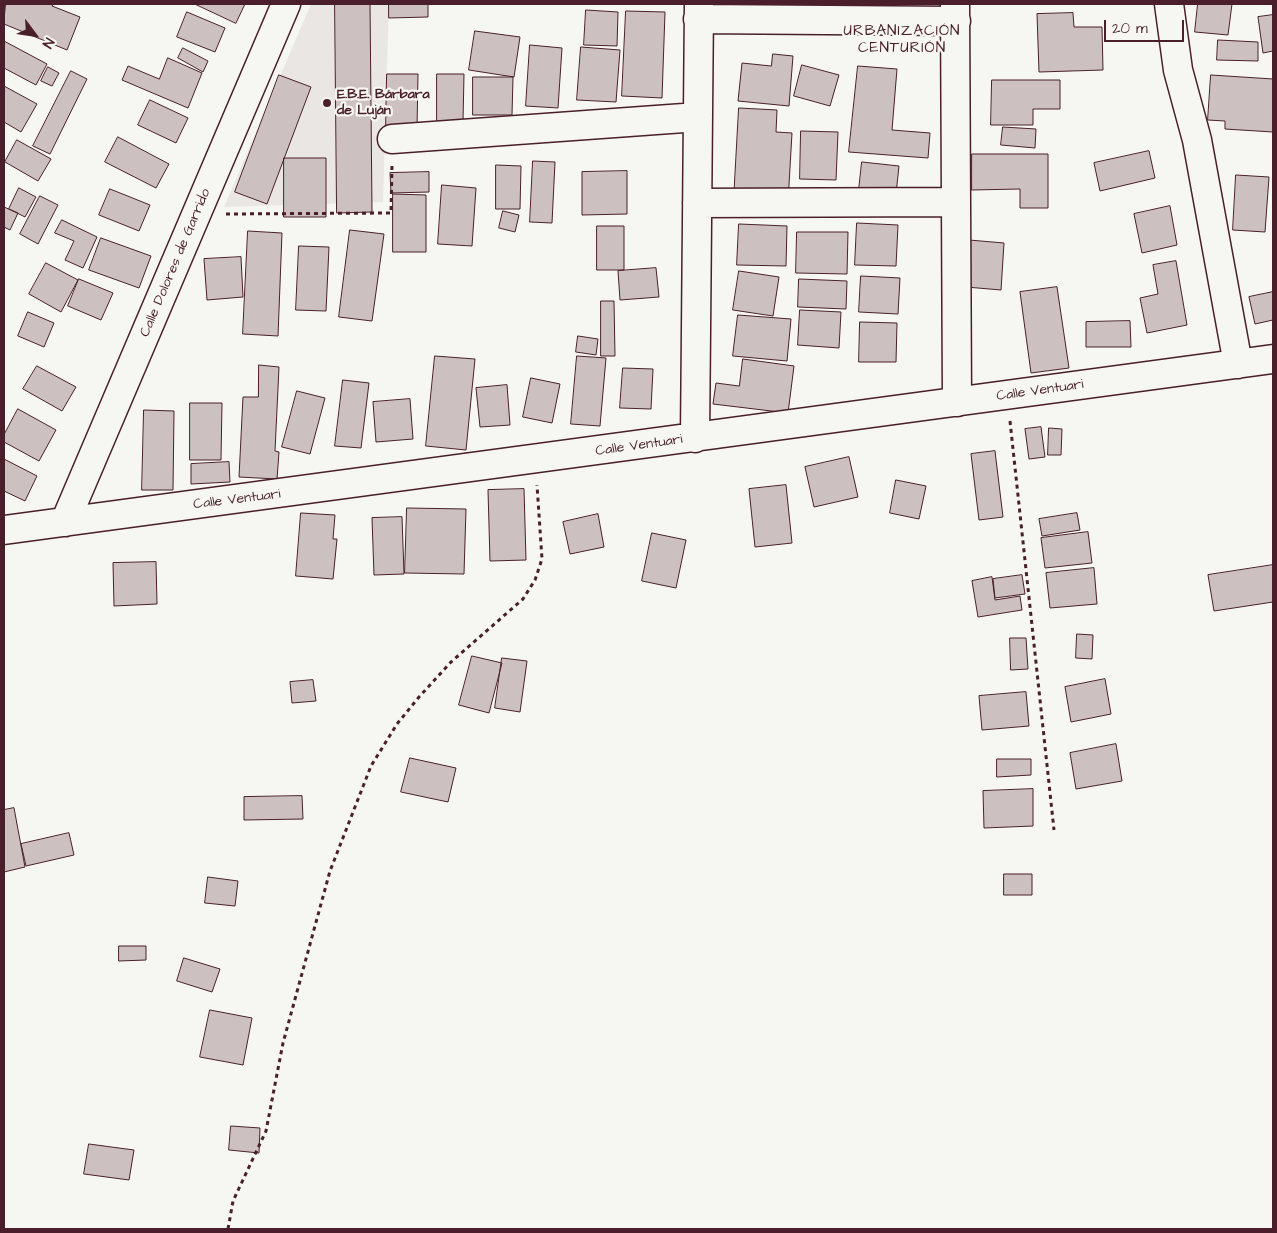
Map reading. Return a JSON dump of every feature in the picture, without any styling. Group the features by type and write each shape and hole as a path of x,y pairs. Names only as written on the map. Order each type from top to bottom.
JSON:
{"street":[{"name":"Calle Dolores de Garrido","path":"65,522 286,4"},
{"path":"1169,4 1178,70 1197,140 1238,364"},
{"path":"695,438 698,12 956,12 957,402"},
{"path":"392,139 698,117"},
{"path":"697,203 956,202"},
{"name":"Calle Ventuari","path":"4,530 536,460 1273,359"}],"path":[{"path":"196,214 391,213 392,139"},
{"path":"1008,395 1054,830"},
{"path":"228,1229 234,1201 266,1131 283,1043 330,872 371,766 397,724 419,697 451,662 523,599 536,580 542,559 536,460"}],"shaded area":[{"name":"E.B.E. Bárbara de Luján","path":"311,4 389,4 383,202 224,207"}],"building":[{"path":"6,4 53,4 52,6 80,17 67,50 4,24"},
{"path":"195,4 245,4 236,23"},
{"path":"335,4 370,4 372,212 337,213"},
{"path":"389,4 428,4 428,17 389,18"},
{"path":"1198,4 1232,4 1228,35 1195,32"},
{"path":"586,10 618,12 617,46 584,45"},
{"path":"626,11 665,12 662,98 622,96"},
{"path":"187,12 225,28 215,52 177,37"},
{"path":"1073,13 1074,27 1102,27 1103,70 1039,72 1037,14"},
{"path":"1273,15 1273,51 1263,53 1258,17"},
{"path":"475,31 520,37 514,77 469,70"},
{"path":"1218,40 1258,42 1258,61 1217,60"},
{"path":"4,41 47,64 36,85 4,68"},
{"path":"530,45 562,48 558,108 526,106"},
{"path":"581,47 620,50 616,102 577,100"},
{"path":"183,48 208,61 203,72 178,58"},
{"path":"773,54 793,56 789,106 738,101 742,63 771,66"},
{"path":"168,58 202,73 188,108 122,80 128,66 159,79"},
{"path":"802,65 839,75 830,106 794,96"},
{"path":"858,66 897,69 892,130 930,133 928,158 849,152"},
{"path":"48,67 59,73 52,86 41,81"},
{"path":"71,71 87,79 50,154 33,146"},
{"path":"387,74 418,74 417,128 386,128"},
{"path":"437,74 464,74 463,122 437,122"},
{"path":"279,75 311,87 267,204 235,192"},
{"path":"1211,75 1273,79 1273,132 1225,129 1225,121 1208,120"},
{"path":"473,77 513,77 512,115 473,115"},
{"path":"992,80 1060,80 1060,109 1033,109 1033,125 991,125"},
{"path":"4,86 37,104 21,132 4,122"},
{"path":"150,100 188,118 176,143 138,125"},
{"path":"739,108 777,110 776,132 792,133 788,202 734,199"},
{"path":"1003,127 1036,129 1035,148 1001,145"},
{"path":"801,131 838,132 836,180 800,179"},
{"path":"118,137 169,164 156,188 105,162"},
{"path":"17,140 51,159 38,181 5,162"},
{"path":"1149,151 1155,178 1100,191 1094,163"},
{"path":"972,154 1048,154 1048,208 1020,208 1020,189 972,190"},
{"path":"284,158 326,158 326,217 284,217"},
{"path":"533,161 555,162 552,223 530,222"},
{"path":"862,162 899,166 895,203 858,199"},
{"path":"496,165 521,166 520,209 496,209"},
{"path":"627,171 627,214 582,215 582,172"},
{"path":"429,172 429,192 391,193 390,173"},
{"path":"1236,175 1269,177 1265,232 1233,230"},
{"path":"442,185 476,188 472,246 438,244"},
{"path":"19,188 36,197 25,217 9,209"},
{"path":"110,189 150,205 139,231 99,215"},
{"path":"393,194 426,195 426,252 393,252"},
{"path":"40,196 58,205 38,244 20,234"},
{"path":"1170,206 1177,245 1142,253 1134,214"},
{"path":"4,207 18,213 10,230 4,227"},
{"path":"503,211 519,215 515,232 499,228"},
{"path":"62,220 97,237 83,268 65,260 74,241 55,233"},
{"path":"857,223 898,225 896,266 855,265"},
{"path":"739,224 787,226 786,266 737,265"},
{"path":"597,226 624,226 624,270 597,270"},
{"path":"350,230 384,234 372,321 339,317"},
{"path":"248,231 282,233 278,336 243,334"},
{"path":"797,232 848,232 847,274 796,273"},
{"path":"101,238 151,256 139,288 89,270"},
{"path":"969,240 1004,243 1001,290 966,287"},
{"path":"299,246 329,247 326,311 296,310"},
{"path":"241,257 243,297 207,300 204,259"},
{"path":"1176,261 1187,325 1147,333 1140,298 1158,294 1153,265"},
{"path":"46,263 78,280 61,312 29,294"},
{"path":"656,268 659,297 620,300 618,271"},
{"path":"739,271 779,277 773,316 733,310"},
{"path":"861,276 900,278 898,314 859,312"},
{"path":"79,279 113,293 101,320 68,306"},
{"path":"799,279 847,281 846,309 798,307"},
{"path":"1057,287 1069,368 1031,373 1020,292"},
{"path":"1273,292 1273,320 1255,324 1249,297"},
{"path":"601,301 614,301 615,356 601,356"},
{"path":"800,310 841,312 839,348 798,345"},
{"path":"28,312 54,323 44,347 18,336"},
{"path":"738,315 791,319 787,361 733,356"},
{"path":"1130,321 1131,347 1086,347 1086,322"},
{"path":"860,322 897,323 896,362 859,362"},
{"path":"578,336 598,339 596,355 576,352"},
{"path":"435,356 475,359 466,450 426,446"},
{"path":"577,356 606,358 600,426 571,424"},
{"path":"743,359 794,366 788,413 713,404 716,383 739,386"},
{"path":"259,365 279,367 275,451 279,452 277,479 239,477 243,397 258,397"},
{"path":"37,366 76,387 62,411 23,389"},
{"path":"623,368 653,369 651,409 620,408"},
{"path":"531,378 560,384 552,423 523,417"},
{"path":"343,380 369,383 361,448 335,446"},
{"path":"507,385 510,425 480,427 476,388"},
{"path":"297,391 325,398 310,454 282,447"},
{"path":"410,399 413,439 376,442 373,402"},
{"path":"190,403 222,403 221,460 190,460"},
{"path":"18,409 56,430 39,461 4,442 4,435"},
{"path":"144,410 174,411 173,490 142,490"},
{"path":"1041,427 1045,457 1029,459 1025,429"},
{"path":"1049,428 1062,429 1061,455 1048,455"},
{"path":"995,451 1003,517 979,520 971,454"},
{"path":"849,457 858,497 814,507 805,467"},
{"path":"4,459 37,476 25,501 4,491"},
{"path":"229,462 230,482 191,484 191,464"},
{"path":"896,480 926,486 919,519 890,513"},
{"path":"786,485 792,543 755,547 749,489"},
{"path":"524,489 526,560 490,561 488,490"},
{"path":"407,508 466,509 464,574 405,573"},
{"path":"301,513 335,515 333,539 337,539 333,579 296,576"},
{"path":"1077,513 1080,530 1042,536 1039,519"},
{"path":"598,514 604,547 570,554 563,522"},
{"path":"402,517 404,574 374,575 372,518"},
{"path":"1088,532 1092,563 1045,568 1041,538"},
{"path":"652,533 686,540 676,588 642,581"},
{"path":"156,562 157,604 114,606 113,563"},
{"path":"1273,565 1273,602 1214,611 1208,575"},
{"path":"1094,568 1097,604 1050,608 1046,573"},
{"path":"1022,575 1025,594 995,598 993,579"},
{"path":"992,577 995,600 1020,596 1022,610 978,617 972,581"},
{"path":"1077,634 1093,635 1092,659 1076,658"},
{"path":"1010,638 1026,638 1028,669 1011,670"},
{"path":"472,656 502,663 489,713 459,705"},
{"path":"502,658 527,661 520,712 495,708"},
{"path":"1105,679 1111,714 1071,722 1065,687"},
{"path":"313,680 316,701 292,703 290,682"},
{"path":"1026,692 1029,726 982,730 979,696"},
{"path":"1116,744 1122,781 1076,789 1070,753"},
{"path":"410,758 456,768 448,802 401,792"},
{"path":"997,759 1031,759 1031,775 997,777"},
{"path":"1033,789 1033,826 984,828 983,791"},
{"path":"302,796 303,819 244,820 244,797"},
{"path":"14,808 25,867 4,872 4,810"},
{"path":"69,833 74,855 26,866 21,844"},
{"path":"1004,874 1032,874 1032,895 1004,895"},
{"path":"208,877 238,881 235,906 205,903"},
{"path":"119,946 146,946 146,960 119,961"},
{"path":"184,958 220,969 212,992 177,981"},
{"path":"210,1010 252,1018 243,1065 200,1057"},
{"path":"231,1126 260,1128 259,1153 229,1150"},
{"path":"89,1144 134,1150 129,1180 84,1174"}],"place":[{"name":"E.B.E. Bárbara de Luján","path":"327,103"}],"district":[{"name":"URBANIZACIÓN CENTURIÓN","path":"902,40"}]}
